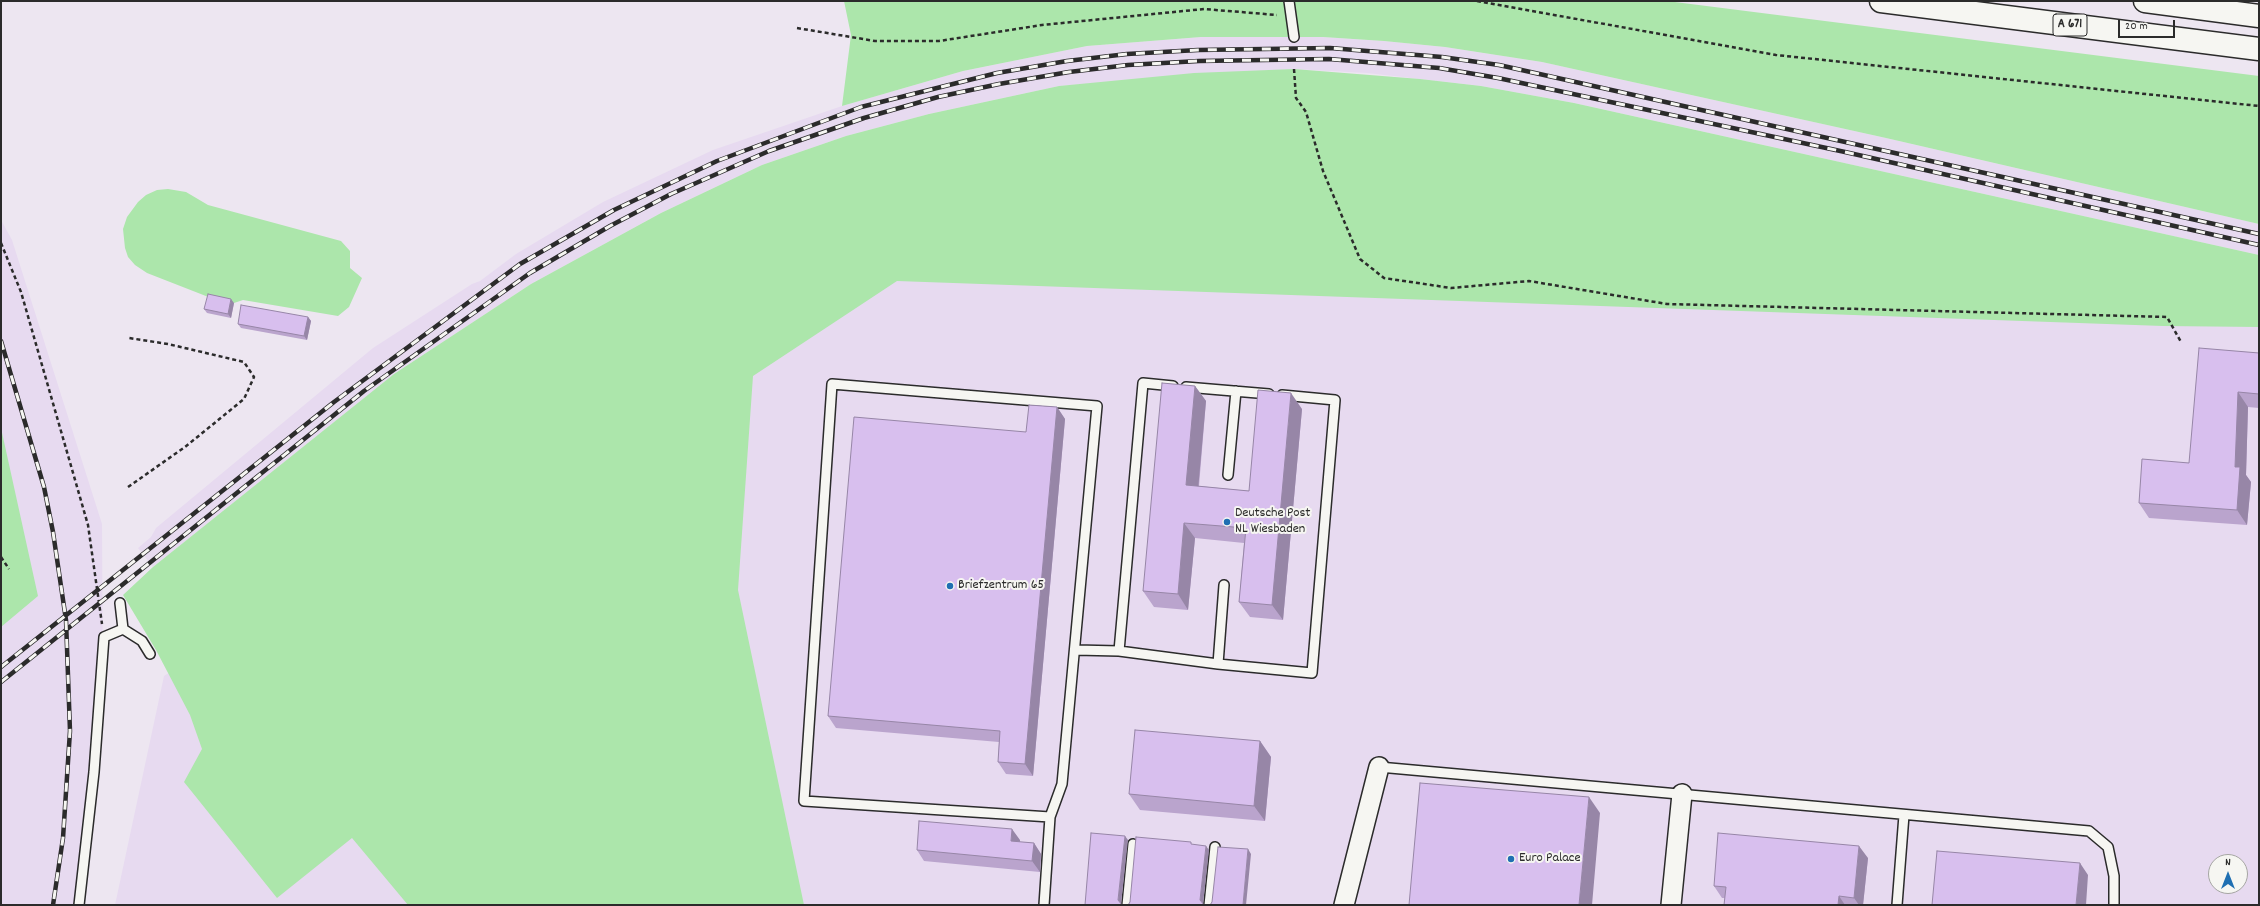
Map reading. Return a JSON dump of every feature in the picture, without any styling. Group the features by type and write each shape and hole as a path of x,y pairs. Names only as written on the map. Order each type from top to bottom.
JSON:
{"highway":[{"name":"A 671","path":"1881,1 2259,49"},
{"path":"2145,1 2259,16"}],"street":[{"path":"1344,905 1379,767"},
{"path":"1671,905 1682,794"}],"lane":[{"path":"1289,1 1294,37"},
{"path":"1044,905 1050,817 1062,784 1076,650 1097,406 832,384 804,801 1050,817"},
{"path":"1076,650 1119,651 1218,664 1312,672 1335,400 1143,384 1119,651"},
{"path":"1228,475 1236,391"},
{"path":"1218,664 1224,585"},
{"path":"120,603 123,629"},
{"path":"79,905 94,772 104,637 123,629"},
{"path":"123,629 142,640 150,654"},
{"path":"1379,767 2089,831 2108,848 2114,876 2114,905"},
{"path":"1897,905 1904,814"},
{"path":"1128,905 1133,844"},
{"path":"1209,905 1215,848"}],"path":[{"path":"1477,1 1776,55 2259,106"},
{"path":"797,28 875,41 939,42 1042,25 1204,9 1290,16"},
{"path":"1294,69 1296,98 1306,112 1323,171 1360,259 1384,278 1451,288 1529,281 1667,304 2167,317 2181,342"},
{"path":"1,243 21,292 88,525 104,637"},
{"path":"128,487 185,447 244,399 254,377 244,362 168,344 129,338"},
{"path":"1,557 9,569"}],"shaded area":[{"path":"1201,37 1323,37 1384,41 1445,47 1542,62 1886,138 2259,224 2259,255 1574,103 1481,86 1367,73 1294,69 1059,86 929,114 846,136 762,165 661,213 531,284 394,374 153,567 138,548 151,537 156,528 373,348 472,284 480,281 516,254 603,202 713,150 842,106 963,71 1087,46"},
{"path":"863,218 2259,274 2259,905 115,905 164,676"},
{"path":"1,220 12,240 102,524 103,702 81,905 1,905"}],"green space":[{"path":"844,1 1667,1 2259,76 2259,224 1886,138 1542,62 1445,47 1384,41 1323,37 1201,37 1087,46 963,71 842,106 851,35"},
{"path":"1294,69 1420,79 1481,86 1574,103 2259,255 2259,327 2163,326 897,281 753,376 738,590 804,905 408,905 352,838 277,898 184,782 202,749 190,715 156,650 123,595 153,567 394,374 531,284 661,213 762,165 846,136 929,114 1059,86 1194,73"},
{"path":"168,189 186,192 208,205 341,241 350,251 350,268 362,278 349,307 338,316 243,300 234,303 211,298 147,273 135,265 128,257 125,248 123,229 127,217 138,202 146,195 157,190"},
{"path":"1,428 38,596 1,627"}],"building":[{"path":"208,294 231,299 228,314 204,309"},
{"path":"241,305 308,317 304,336 238,324"},
{"path":"2199,348 2259,353 2259,394 2238,392 2235,467 2240,467 2237,510 2139,503 2142,459 2189,463"},
{"name":"Deutsche Post NL Wiesbaden","path":"1162,383 1195,386 1186,485 1249,491 1258,390 1291,393 1272,605 1239,602 1246,528 1184,523 1178,594 1143,591"},
{"name":"Briefzentrum 65","path":"1029,405 1057,407 1025,764 998,762 1000,731 828,716 854,417 1026,432"},
{"path":"1135,730 1260,741 1254,806 1129,794"},
{"name":"Euro Palace","path":"1420,783 1589,797 1579,905 1409,905"},
{"path":"919,821 1012,829 1011,841 1034,843 1032,861 917,850"},
{"path":"1091,833 1125,836 1118,900 1122,905 1085,905"},
{"path":"1718,833 1859,846 1854,898 1839,896 1838,905 1724,905 1726,887 1714,886"},
{"path":"1136,837 1191,842 1191,844 1206,846 1200,900 1204,905 1128,905 1130,902"},
{"path":"1218,847 1248,849 1243,905 1210,905 1212,902"},
{"path":"1937,851 2080,863 2076,905 1932,905"}],"railway":[{"path":"1,667 334,402 520,264 614,210 717,161 861,107 997,73 1067,61 1127,54 1198,50 1330,48 1442,57 1499,65 2259,234"},
{"path":"1,682 364,391 530,273 610,226 671,194 769,151 864,118 938,97 999,84 1069,72 1128,65 1199,61 1329,59 1439,68 1498,78 1845,152 2259,245"},
{"path":"1,341 44,487 53,532 66,620 70,731 63,838 53,905"}],"place":[{"name":"Deutsche Post NL Wiesbaden","path":"1227,522"},
{"name":"Briefzentrum 65","path":"950,586"},
{"name":"Euro Palace","path":"1511,859"}]}
